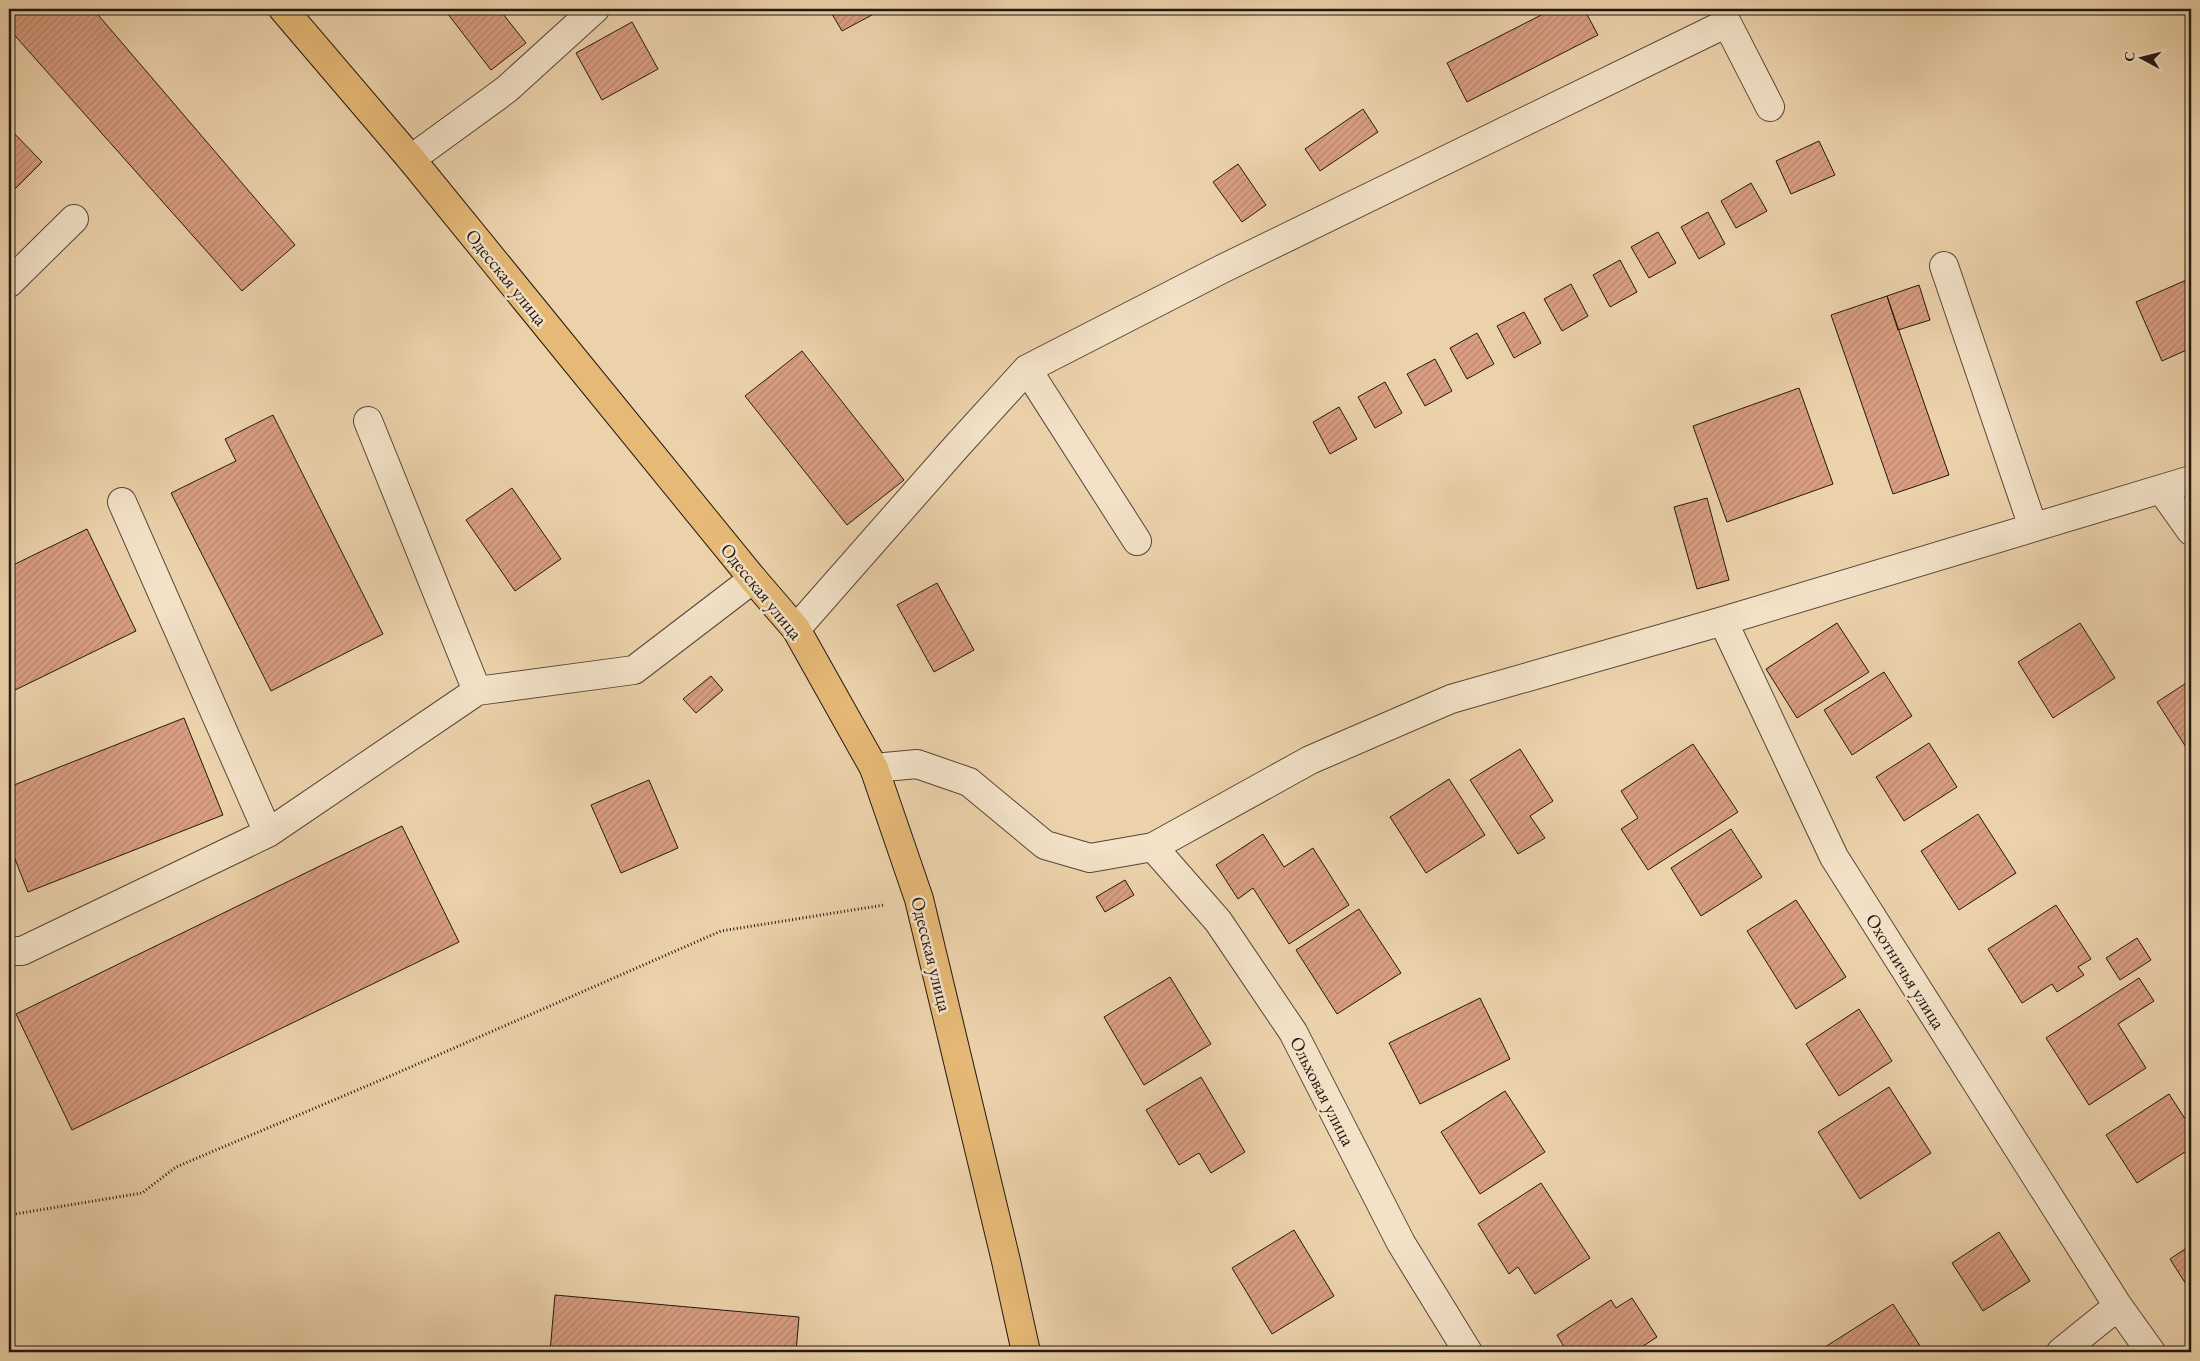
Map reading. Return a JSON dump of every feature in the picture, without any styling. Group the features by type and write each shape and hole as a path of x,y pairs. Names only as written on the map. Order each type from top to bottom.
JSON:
{"main road":[{"name":"Одесская улица","path":"283,9 412,159 796,630 874,768 919,899 1026,1352"}],"street":[{"path":"412,159 508,89 595,9"},
{"path":"796,630 957,446 1027,370 1222,269 1727,22 1770,107"},
{"path":"9,283 74,219"},
{"path":"1944,266 2034,527"},
{"path":"1027,370 1137,541"},
{"path":"368,420 477,690"},
{"path":"874,768 917,764 970,782 1044,845 1090,858 1153,847 1310,760 1451,699 1723,621 2191,480"},
{"path":"2161,489 2191,531"},
{"path":"122,502 268,833"},
{"path":"9,951 22,952 268,833 477,690 634,670 753,579"},
{"name":"Охотничья улица","path":"1723,621 1834,857 2118,1306 2150,1352"},
{"name":"Ольховая улица","path":"1153,847 1218,920 1293,1032 1401,1244 1468,1352"},
{"path":"2061,1352 2118,1306"}],"path":[{"path":"9,1215 142,1193 176,1167 388,1077 721,931 919,899"}],"building":[{"path":"9,9 93,9 295,245 242,291 9,29"},
{"path":"444,9 499,9 526,43 491,70"},
{"path":"829,9 883,9 842,31"},
{"path":"1553,9 1584,9 1598,35 1467,102 1447,63"},
{"path":"632,22 658,69 602,100 576,53"},
{"path":"1363,109 1378,132 1320,171 1305,149"},
{"path":"9,128 42,162 9,195"},
{"path":"1819,141 1835,175 1791,194 1776,161"},
{"path":"1238,164 1266,205 1242,222 1213,182"},
{"path":"1751,183 1767,211 1736,228 1721,201"},
{"path":"1708,212 1725,244 1699,259 1681,227"},
{"path":"1658,232 1676,263 1649,278 1631,247"},
{"path":"1620,260 1637,292 1610,307 1593,275"},
{"path":"2191,278 2191,348 2162,361 2136,302"},
{"path":"1571,284 1588,316 1562,331 1544,299"},
{"path":"1919,285 1930,320 1898,330 1887,296"},
{"path":"1887,296 1949,475 1893,494 1831,315"},
{"path":"1524,312 1541,343 1514,358 1497,326"},
{"path":"1477,333 1494,364 1467,379 1450,348"},
{"path":"802,351 904,480 847,525 745,396"},
{"path":"1435,359 1452,391 1425,406 1407,374"},
{"path":"1385,382 1402,413 1375,428 1358,397"},
{"path":"1799,388 1833,484 1727,522 1693,426"},
{"path":"1339,407 1357,439 1330,454 1313,422"},
{"path":"273,415 383,634 271,691 171,493 236,461 225,439"},
{"path":"512,488 561,559 515,591 466,520"},
{"path":"1707,498 1729,580 1697,589 1674,507"},
{"path":"87,529 136,631 9,693 9,567"},
{"path":"937,583 974,650 934,672 897,605"},
{"path":"1837,623 1869,672 1797,718 1766,669"},
{"path":"2080,623 2115,678 2053,718 2018,662"},
{"path":"1884,672 1912,716 1852,755 1824,710"},
{"path":"711,676 723,690 696,713 683,699"},
{"path":"2191,680 2191,755 2157,702"},
{"path":"184,718 223,815 28,892 9,844 9,787"},
{"path":"1929,743 1957,787 1904,821 1876,777"},
{"path":"1693,744 1738,812 1648,870 1621,829 1638,818 1621,791"},
{"path":"1520,749 1553,801 1530,816 1545,838 1518,854 1470,780"},
{"path":"1449,779 1485,835 1426,873 1390,817"},
{"path":"649,780 678,848 621,873 591,805"},
{"path":"1978,814 2016,873 1959,910 1921,851"},
{"path":"402,826 459,942 72,1130 16,1014"},
{"path":"1731,829 1762,877 1701,916 1671,868"},
{"path":"1263,834 1284,867 1313,848 1349,905 1289,944 1253,888 1238,899 1216,865"},
{"path":"1125,880 1134,895 1105,912 1096,897"},
{"path":"1796,900 1846,977 1796,1009 1747,931"},
{"path":"2056,905 2091,959 2078,967 2084,975 2057,992 2052,984 2022,1003 1988,949"},
{"path":"1359,909 1401,973 1337,1014 1296,950"},
{"path":"2137,938 2151,960 2120,980 2106,958"},
{"path":"1170,977 1211,1044 1144,1085 1104,1017"},
{"path":"2139,978 2154,1001 2118,1024 2146,1068 2089,1105 2046,1038"},
{"path":"1480,998 1510,1059 1420,1104 1389,1043"},
{"path":"1859,1009 1892,1061 1839,1096 1806,1044"},
{"path":"1201,1077 1245,1152 1211,1173 1199,1153 1179,1165 1146,1110"},
{"path":"1889,1087 1931,1153 1860,1199 1818,1132"},
{"path":"1505,1091 1545,1152 1480,1194 1441,1132"},
{"path":"2169,1094 2191,1128 2191,1148 2137,1183 2106,1135"},
{"path":"1541,1183 1590,1258 1535,1294 1518,1267 1509,1274 1478,1224"},
{"path":"1294,1230 1334,1296 1272,1334 1232,1268"},
{"path":"1999,1232 2030,1281 1983,1311 1952,1263"},
{"path":"2191,1245 2191,1292 2170,1259"},
{"path":"555,1295 799,1317 796,1352 550,1352"},
{"path":"1632,1298 1657,1337 1634,1352 1567,1352 1557,1335 1611,1300 1616,1308"},
{"path":"1893,1304 1924,1352 1829,1352 1825,1347"}]}
